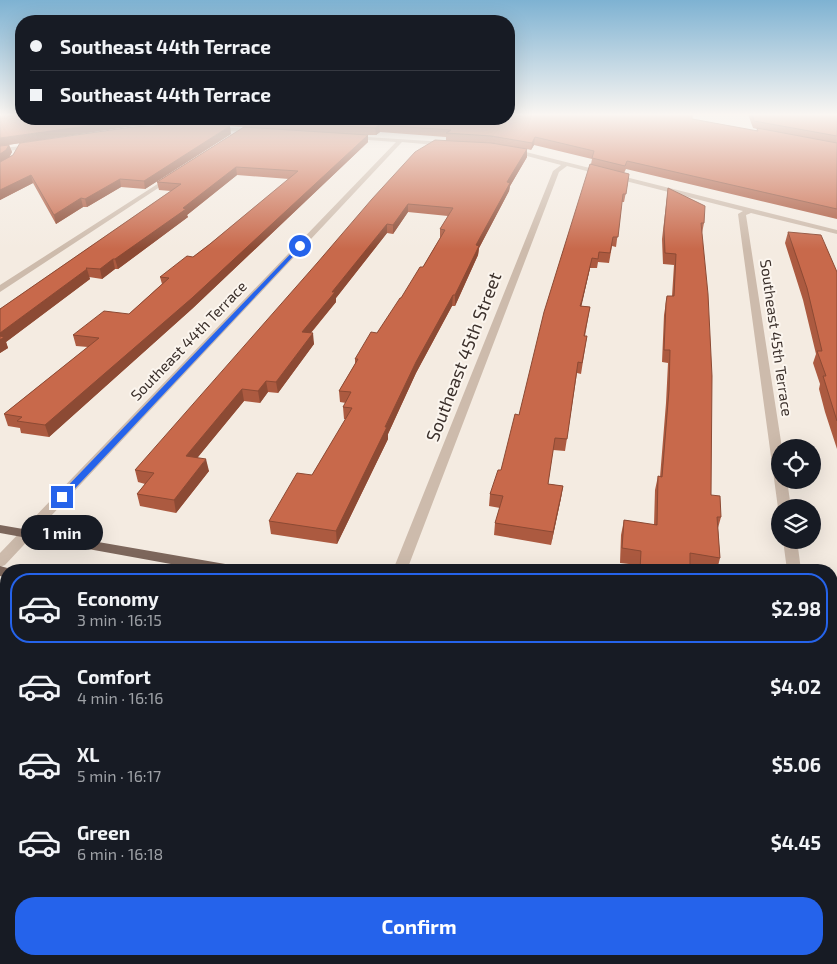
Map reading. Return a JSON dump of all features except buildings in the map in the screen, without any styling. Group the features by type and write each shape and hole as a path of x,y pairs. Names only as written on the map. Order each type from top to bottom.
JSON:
{"main road":[{"path":"0,529 197,564"}],"street":[{"name":"Southeast 44th Terrace","path":"0,562 383,159"},
{"path":"550,159 837,232"},
{"name":"Southeast 45th Street","path":"402,564 556,171 568,163"},
{"path":"0,289 179,172"},
{"name":"Southeast 45th Terrace","path":"751,210 742,214 775,439"},
{"path":"791,549 793,564"}],"route":[{"path":"62,497 300,246"}]}
